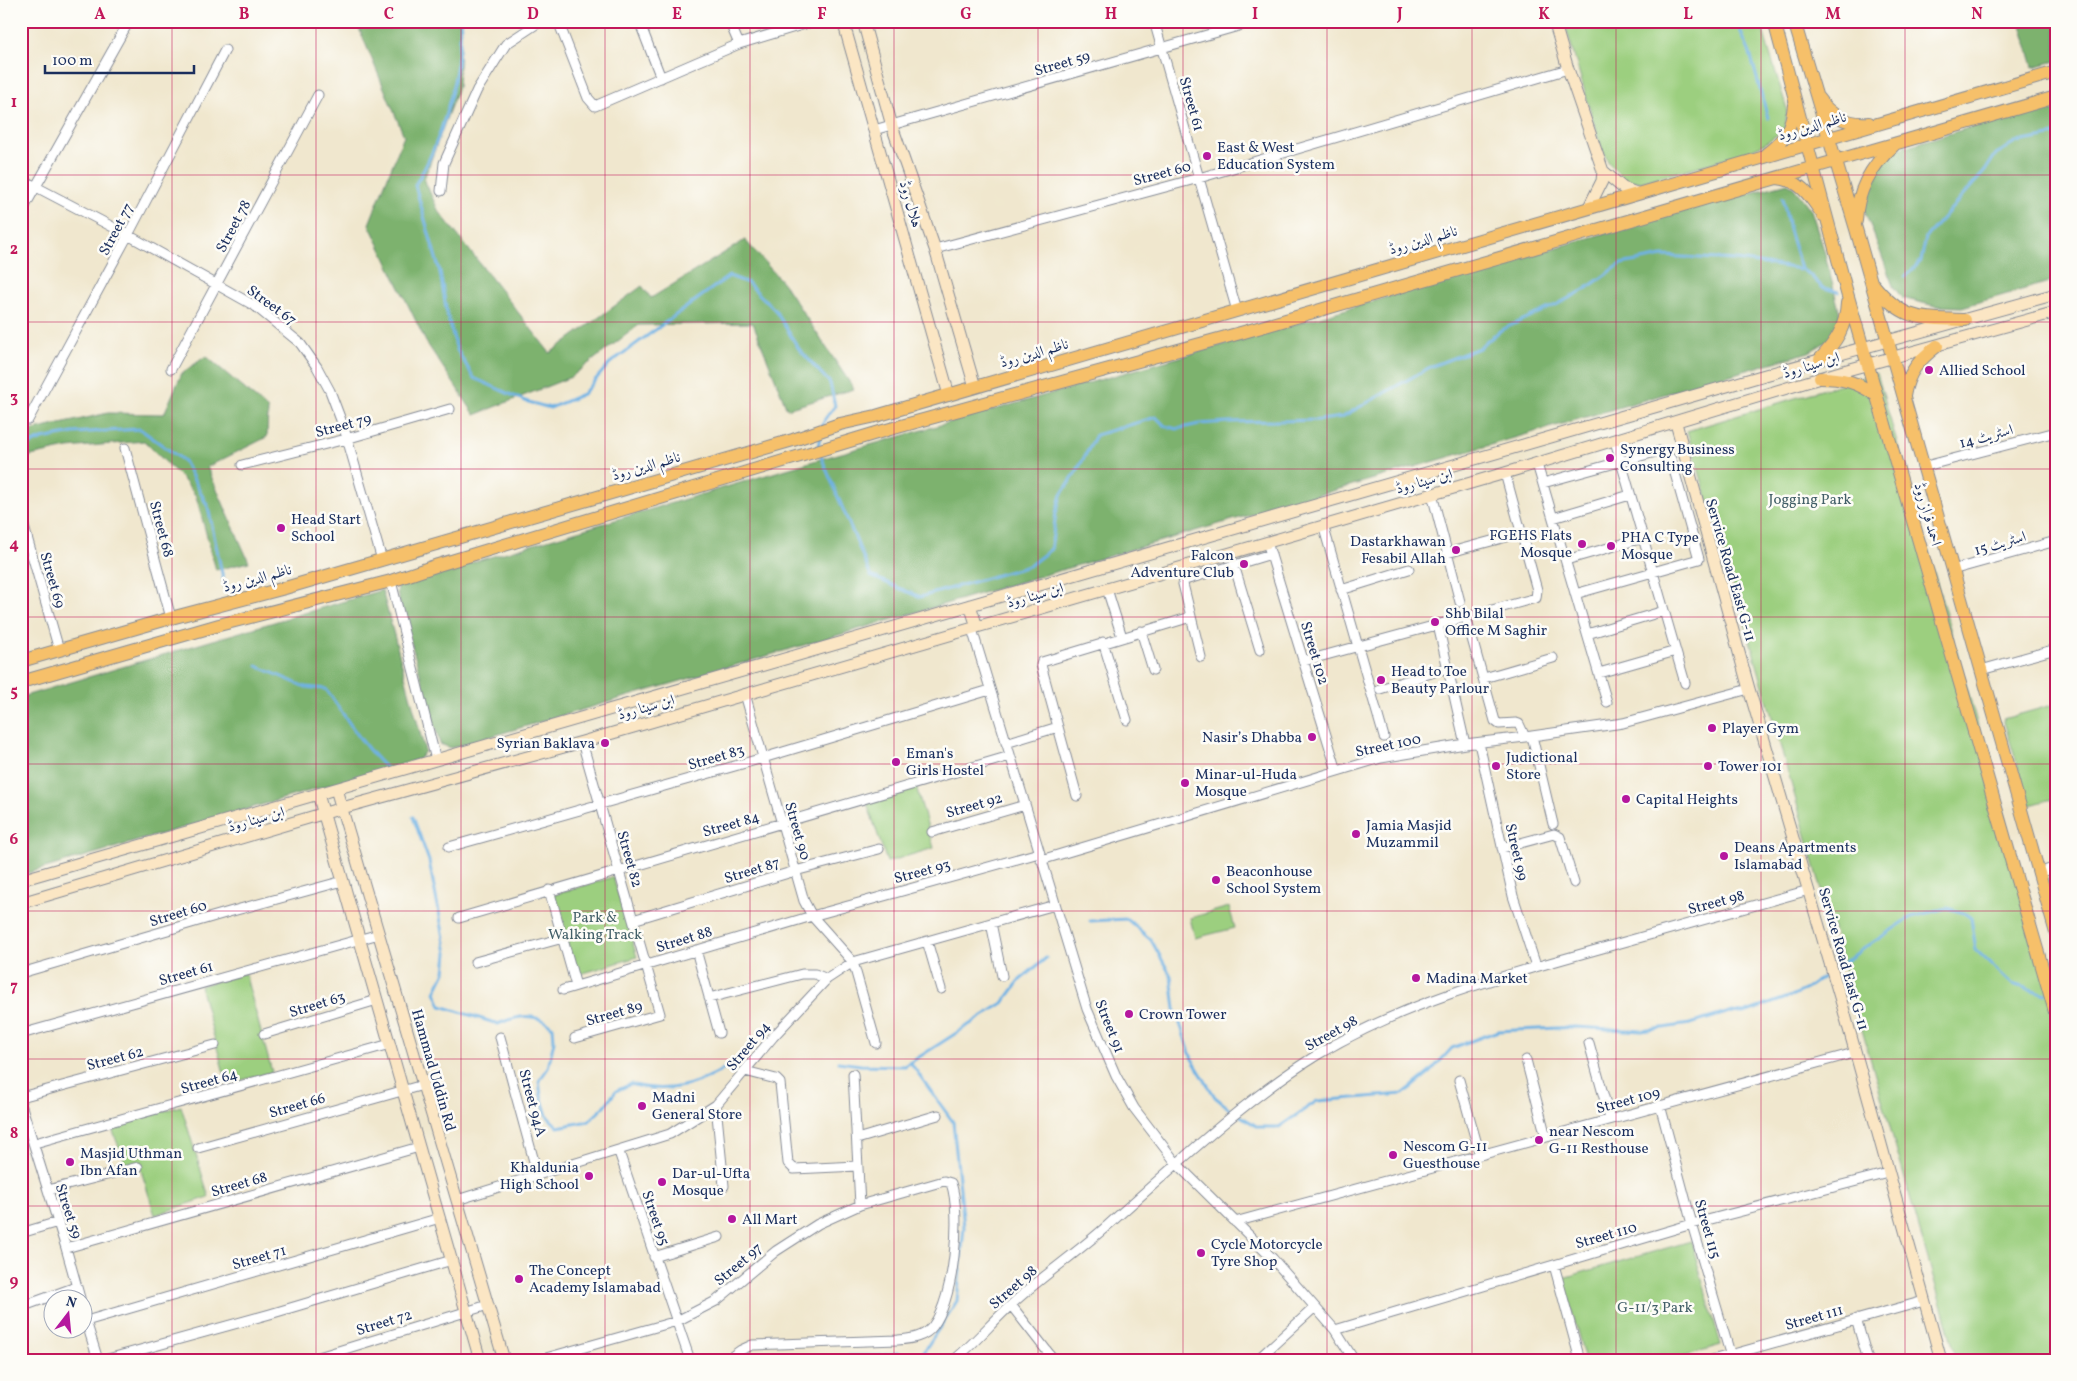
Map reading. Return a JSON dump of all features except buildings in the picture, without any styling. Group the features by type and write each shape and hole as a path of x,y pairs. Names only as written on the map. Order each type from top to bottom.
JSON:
{"main road":[{"name":"ہلال روڈ","path":"843,21 949,394"},
{"name":"ہلال روڈ","path":"863,21 892,126 936,249 975,387"},
{"path":"1554,21 1568,69 1603,171 1602,181 1589,207"},
{"name":"احمد فراز روڈ","path":"1774,21 1862,347 2056,1014"},
{"name":"احمد فراز روڈ","path":"1794,21 1856,228 1868,278 1893,358 1922,467 2056,933"},
{"name":"ناظم الدین روڈ","path":"21,661 382,560 793,440 840,424 876,416 2056,72"},
{"path":"1815,94 1827,110 1842,120 1862,124 1887,121"},
{"path":"1760,158 1776,147 1788,133 1793,118 1795,95"},
{"path":"21,682 218,625 391,581 438,565 883,431 1244,332 2056,97"},
{"path":"1856,228 1861,190 1881,157 1895,144"},
{"path":"1603,171 1623,188 1636,193"},
{"path":"1774,178 1788,179 1801,186 1828,224"},
{"path":"1505,233 1512,254"},
{"path":"1868,278 1884,298 1904,312 1917,318 1965,320"},
{"path":"1820,359 1841,333 1846,316 1847,293"},
{"name":"ابن سینا روڈ","path":"21,880 1758,376 2056,294"},
{"name":"ابن سینا روڈ","path":"21,903 342,808 582,742 1505,474 1820,378 2056,312"},
{"path":"1118,345 1124,364"},
{"path":"1903,397 1911,370 1922,357 1937,346"},
{"path":"1758,376 1765,395"},
{"path":"1820,378 1840,378 1862,386 1877,396"},
{"path":"1652,408 1658,428"},
{"path":"876,416 883,431"},
{"name":"Service Road East G-11","path":"1676,423 1748,689 1836,982 1854,1053 1941,1360"},
{"path":"432,545 438,565"},
{"path":"970,605 974,628"},
{"path":"213,606 218,625"},
{"path":"494,743 499,765"},
{"name":"Hammad Uddin Rd","path":"336,789 504,1360"},
{"path":"318,794 480,1360"},
{"path":"2021,897 2043,891"}],"street":[{"path":"21,213 129,21"},
{"path":"441,191 444,163 477,90 506,44 531,24 541,21"},
{"path":"569,21 557,24 588,98 595,106 739,44 815,21"},
{"path":"639,21 661,78"},
{"path":"729,21 739,44"},
{"name":"Street 61","path":"1154,21 1237,311"},
{"name":"Street 59","path":"874,130 1256,21"},
{"name":"Street 77","path":"28,420 128,236 225,50"},
{"name":"Street 60","path":"936,249 1199,178 1568,69"},
{"name":"Street 78","path":"171,369 318,95"},
{"name":"Street 67","path":"21,179 218,284 255,306 300,344 317,367 330,391 344,428 382,560"},
{"name":"Street 79","path":"242,465 346,439 450,409"},
{"name":"اسٹریٹ 14","path":"1922,467 2056,432"},
{"path":"1615,441 1685,683"},
{"name":"Street 68","path":"125,448 171,618"},
{"path":"1543,484 1659,451 1669,456 1673,468 1699,559 1575,594"},
{"path":"1537,464 1607,702"},
{"path":"1304,662 1536,598 1537,590 1505,474"},
{"path":"1432,494 1460,602"},
{"path":"1553,518 1630,495"},
{"name":"Street 69","path":"21,516 59,650"},
{"path":"1323,526 1384,737"},
{"path":"1447,553 1521,533"},
{"path":"1566,560 1643,538"},
{"name":"اسٹریٹ 15","path":"1952,570 2056,541"},
{"name":"Street 102","path":"1267,542 1337,771"},
{"path":"1201,658 1184,584 1185,580 1271,554"},
{"path":"1234,565 1260,650"},
{"path":"1342,590 1409,569"},
{"path":"391,581 436,760"},
{"path":"1106,589 1122,637"},
{"path":"1587,634 1664,611"},
{"path":"1077,796 1041,665 1042,662 1191,616"},
{"path":"1466,617 1497,723 1516,722 1528,737 1553,824"},
{"path":"1438,625 1464,744"},
{"name":"Street 91","path":"974,628 990,690 1087,1010 1116,1076 1134,1108 1178,1164 1273,1259 1334,1330 1354,1360"},
{"path":"1141,631 1153,670"},
{"path":"1103,642 1127,720"},
{"path":"1981,670 2056,649"},
{"path":"1599,673 1676,651"},
{"path":"1484,678 1553,658"},
{"path":"1380,689 1447,668"},
{"name":"Street 100","path":"1040,857 1380,758 1464,744 1623,723 1748,689"},
{"name":"Street 83","path":"449,847 763,758 990,690"},
{"name":"Street 90","path":"745,694 804,901 812,916 853,962"},
{"path":"1006,743 1058,727"},
{"name":"Street 82","path":"582,742 660,1014"},
{"name":"Street 99","path":"1478,743 1513,896 1536,966"},
{"name":"Street 84","path":"459,918 1010,756"},
{"name":"Street 92","path":"932,832 1025,805"},
{"path":"1502,848 1554,834 1557,835 1560,837 1574,883"},
{"name":"Street 87","path":"633,920 795,871 879,849"},
{"name":"Street 93","path":"812,916 1040,857"},
{"path":"2038,873 2056,867"},
{"name":"Street 60","path":"21,973 229,912 343,881"},
{"path":"549,890 576,986"},
{"name":"Street 98","path":"954,1360 974,1343 1011,1305 1103,1230 1233,1117 1278,1081 1317,1055 1390,1017 1448,994 1536,966 1809,890"},
{"name":"Street 94","path":"457,1200 619,1152 670,1134 716,1105 773,1037 827,979 853,962 1055,905"},
{"name":"Street 88","path":"564,990 812,916"},
{"path":"991,923 1002,976"},
{"name":"Street 61","path":"21,1034 378,934"},
{"path":"475,962 563,938"},
{"path":"927,941 941,989"},
{"path":"696,950 719,1033"},
{"path":"853,962 876,1043"},
{"path":"710,998 802,974 815,974 827,979"},
{"name":"Street 63","path":"264,1034 377,1000"},
{"name":"Street 89","path":"575,1038 660,1014"},
{"name":"Street 94A","path":"500,1037 538,1176"},
{"path":"1589,1042 1610,1119"},
{"name":"Street 64","path":"35,1144 390,1044"},
{"name":"Street 62","path":"21,1097 215,1045"},
{"name":"Street 109","path":"1235,1222 1854,1053"},
{"path":"1526,1060 1546,1137"},
{"path":"745,1071 776,1080 780,1083 788,1163 790,1166 794,1169 858,1166"},
{"path":"853,1074 860,1205"},
{"path":"1459,1080 1480,1154"},
{"name":"Street 66","path":"198,1148 423,1085"},
{"name":"Street 59","path":"21,1104 35,1144 76,1287"},
{"path":"716,1105 724,1186"},
{"name":"Street 115","path":"1660,1105 1692,1224 1732,1357"},
{"path":"857,1139 938,1115"},
{"name":"Street 68","path":"66,1248 419,1147"},
{"name":"Street 95","path":"619,1152 690,1360"},
{"path":"48,1190 138,1167"},
{"name":"Street 110","path":"1334,1330 1692,1224 1888,1173"},
{"name":"Street 97","path":"539,1360 677,1321 716,1301 768,1257 797,1236 818,1224 860,1205 944,1181 951,1183 957,1218 950,1280 943,1308 932,1327 914,1338 898,1340 752,1345 727,1360"},
{"name":"Street 71","path":"92,1319 440,1218"},
{"path":"21,1233 58,1222"},
{"path":"654,1256 720,1237"},
{"path":"104,1360 452,1260"},
{"path":"1554,1265 1580,1360"},
{"path":"21,1306 76,1287"},
{"name":"Street 111","path":"1712,1360 1732,1357 1856,1319 1924,1301"},
{"name":"Street 72","path":"309,1360 488,1305"},
{"path":"1011,1305 1054,1360"},
{"path":"1257,1360 1315,1307"},
{"path":"1856,1319 1868,1360"},
{"path":"91,1338 98,1360"}],"green space":[{"path":"356,21 461,21 458,87 424,179 438,210 550,353 642,286 651,298 745,240 784,284 854,389 787,409 753,323 639,325 571,377 475,415 426,342 369,224 404,136"},
{"path":"1564,21 1760,21 1787,109 1785,129 1764,144 1736,156 1641,182 1624,179 1609,163 1601,147"},
{"path":"2020,21 2056,21 2056,61 2033,67"},
{"path":"2056,102 2056,280 1962,307 1935,306 1902,298 1893,286 1863,206 1874,172 1894,150"},
{"path":"1788,183 1811,210 1824,250 1840,314 1834,337 1809,352 451,748 440,744 397,593 398,587 406,582 817,460 1275,330 1650,220"},
{"path":"206,356 268,409 267,437 207,467 249,562 216,570 196,496 182,478 144,441 68,448 21,458 21,433 108,413 164,414 182,373"},
{"name":"Jogging Park","path":"1877,373 2056,999 2056,1360 1957,1360 1751,644 1687,431"},
{"path":"382,590 425,751 419,759 21,875 21,697"},
{"path":"2056,704 2056,798 2030,805 2003,719"},
{"path":"916,786 934,848 887,862 866,800"},
{"name":"Park & Walking Track","path":"613,877 637,957 577,975 553,895"},
{"path":"1229,907 1235,928 1195,938 1190,918"},
{"path":"245,973 272,1072 227,1084 200,986"},
{"path":"181,1106 209,1197 155,1215 139,1164 126,1166 111,1126"},
{"name":"G-11/3 Park","path":"1691,1241 1721,1345 1669,1360 1585,1360 1563,1278"}],"waterway":[{"path":"461,21 457,62 448,106 434,148 415,185 440,272 447,314 457,350 474,378 525,401 550,408 583,394 610,363 729,276 748,283 775,310 799,349 830,383 835,406 825,419 822,427"},
{"path":"1736,21 1750,53 1768,118"},
{"path":"1905,277 1921,261 1926,237 1985,171 1996,154 2017,142 2056,135"},
{"path":"1783,198 1789,230 1801,269"},
{"path":"820,454 871,576 920,597 1029,566 1051,549 1056,513 1061,495 1078,469 1096,435 1156,417 1165,426 1177,429 1199,424 1320,420 1342,417 1432,366 1479,348 1501,330 1584,290 1621,264 1663,256 1737,260 1801,269 1822,287 1838,292"},
{"path":"21,448 42,439 73,433 140,429 184,461 208,507 225,588"},
{"path":"818,448 820,435"},
{"path":"257,666 305,687 326,689 361,740 385,767"},
{"path":"413,817 429,861 447,953 445,972 435,992 441,1006 498,1024 527,1016 540,1019 553,1027 554,1041 548,1068 539,1081 547,1116 558,1127 589,1121 604,1107 616,1091 631,1084 660,1089 688,1085 715,1074 740,1058"},
{"path":"1835,968 1911,917 1947,908 1964,913 1971,918 1976,950 2012,984 2046,994"},
{"path":"1090,921 1127,919 1151,940 1171,976 1175,1009 1192,1059 1215,1097 1231,1110 1258,1127 1279,1127 1317,1101 1403,1094 1430,1072 1452,1048 1498,1031 1576,1027 1642,1031 1690,1024 1730,1012 1744,1013 1789,997 1806,989 1830,972"},
{"path":"838,1062 861,1065 905,1066 1003,1003 1020,980 1046,958"},
{"path":"834,1360 849,1356 879,1356 897,1353 919,1359 957,1301 964,1227 953,1122 910,1062"}],"place":[{"name":"East & West Education System","path":"1207,156"},
{"name":"Allied School","path":"1929,370"},
{"name":"Synergy Business Consulting","path":"1610,458"},
{"name":"Head Start School","path":"281,528"},
{"name":"FGEHS Flats Mosque","path":"1582,544"},
{"name":"PHA C Type Mosque","path":"1611,546"},
{"name":"Dastarkhawan Fesabil Allah","path":"1456,550"},
{"name":"Falcon Adventure Club","path":"1244,564"},
{"name":"Shb Bilal Office M Saghir","path":"1435,622"},
{"name":"Head to Toe Beauty Parlour","path":"1381,680"},
{"name":"Player Gym","path":"1712,728"},
{"name":"Nasir’s Dhabba","path":"1312,737"},
{"name":"Syrian Baklava","path":"605,743"},
{"name":"Eman's Girls Hostel","path":"896,762"},
{"name":"Judictional Store","path":"1496,766"},
{"name":"Tower 101","path":"1708,766"},
{"name":"Minar-ul-Huda Mosque","path":"1185,783"},
{"name":"Capital Heights","path":"1626,799"},
{"name":"Jamia Masjid Muzammil","path":"1356,834"},
{"name":"Deans Apartments Islamabad","path":"1724,856"},
{"name":"Beaconhouse School System","path":"1216,880"},
{"name":"Madina Market","path":"1416,978"},
{"name":"Crown Tower","path":"1129,1014"},
{"name":"Madni General Store","path":"642,1106"},
{"name":"near Nescom G-11 Resthouse","path":"1539,1140"},
{"name":"Nescom G-11 Guesthouse","path":"1393,1155"},
{"name":"Masjid Uthman Ibn Afan","path":"70,1162"},
{"name":"Khaldunia High School","path":"589,1176"},
{"name":"Dar-ul-Ufta Mosque","path":"662,1182"},
{"name":"All Mart","path":"732,1219"},
{"name":"Cycle Motorcycle Tyre Shop","path":"1201,1253"},
{"name":"The Concept Academy Islamabad","path":"519,1279"}]}
